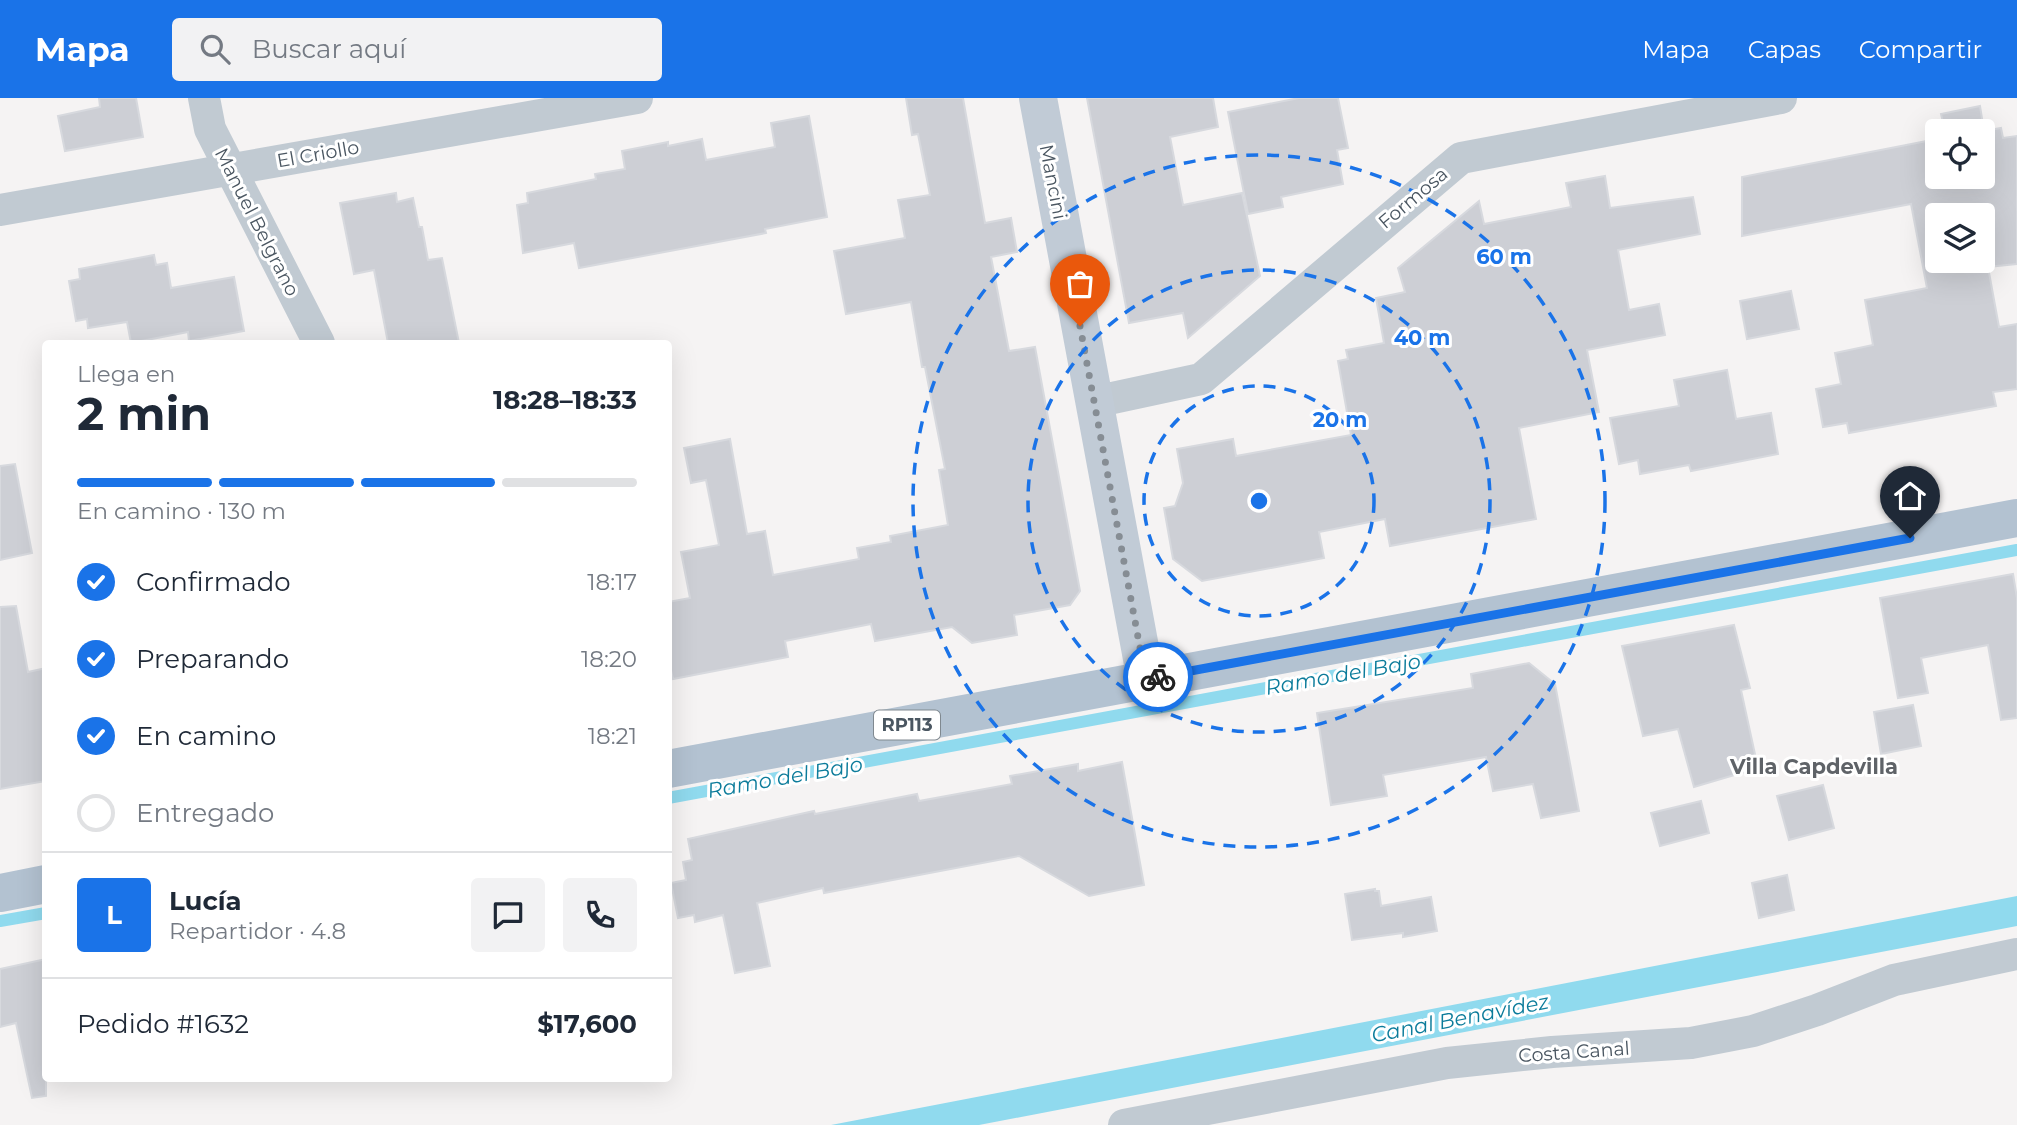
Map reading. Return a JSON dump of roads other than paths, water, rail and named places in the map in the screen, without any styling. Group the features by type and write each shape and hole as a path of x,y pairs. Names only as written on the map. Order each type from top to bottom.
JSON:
{"main road":[{"name":"RP113","path":"672,768 2017,518"},
{"path":"0,893 42,885"}],"street":[{"name":"Manuel Belgrano","path":"204,98 210,129 316,340"},
{"name":"El Criollo","path":"0,210 636,98"},
{"name":"Mancini","path":"1038,98 1146,680"},
{"name":"Formosa","path":"1094,402 1200,379 1461,158 1781,98"},
{"name":"Costa Canal","path":"1124,1125 1447,1063 1552,1052 1691,1043 1753,1031 1894,980 2017,954"}],"water":[{"name":"Canal Benavídez","path":"2017,896 2017,926 979,1125 831,1125"}],"waterway":[{"name":"Ramo del Bajo","path":"672,797 2017,550"},
{"name":"Ramo del Bajo","path":"0,921 42,914"}],"district":[{"name":"Villa Capdevilla","path":"1814,766"}]}
